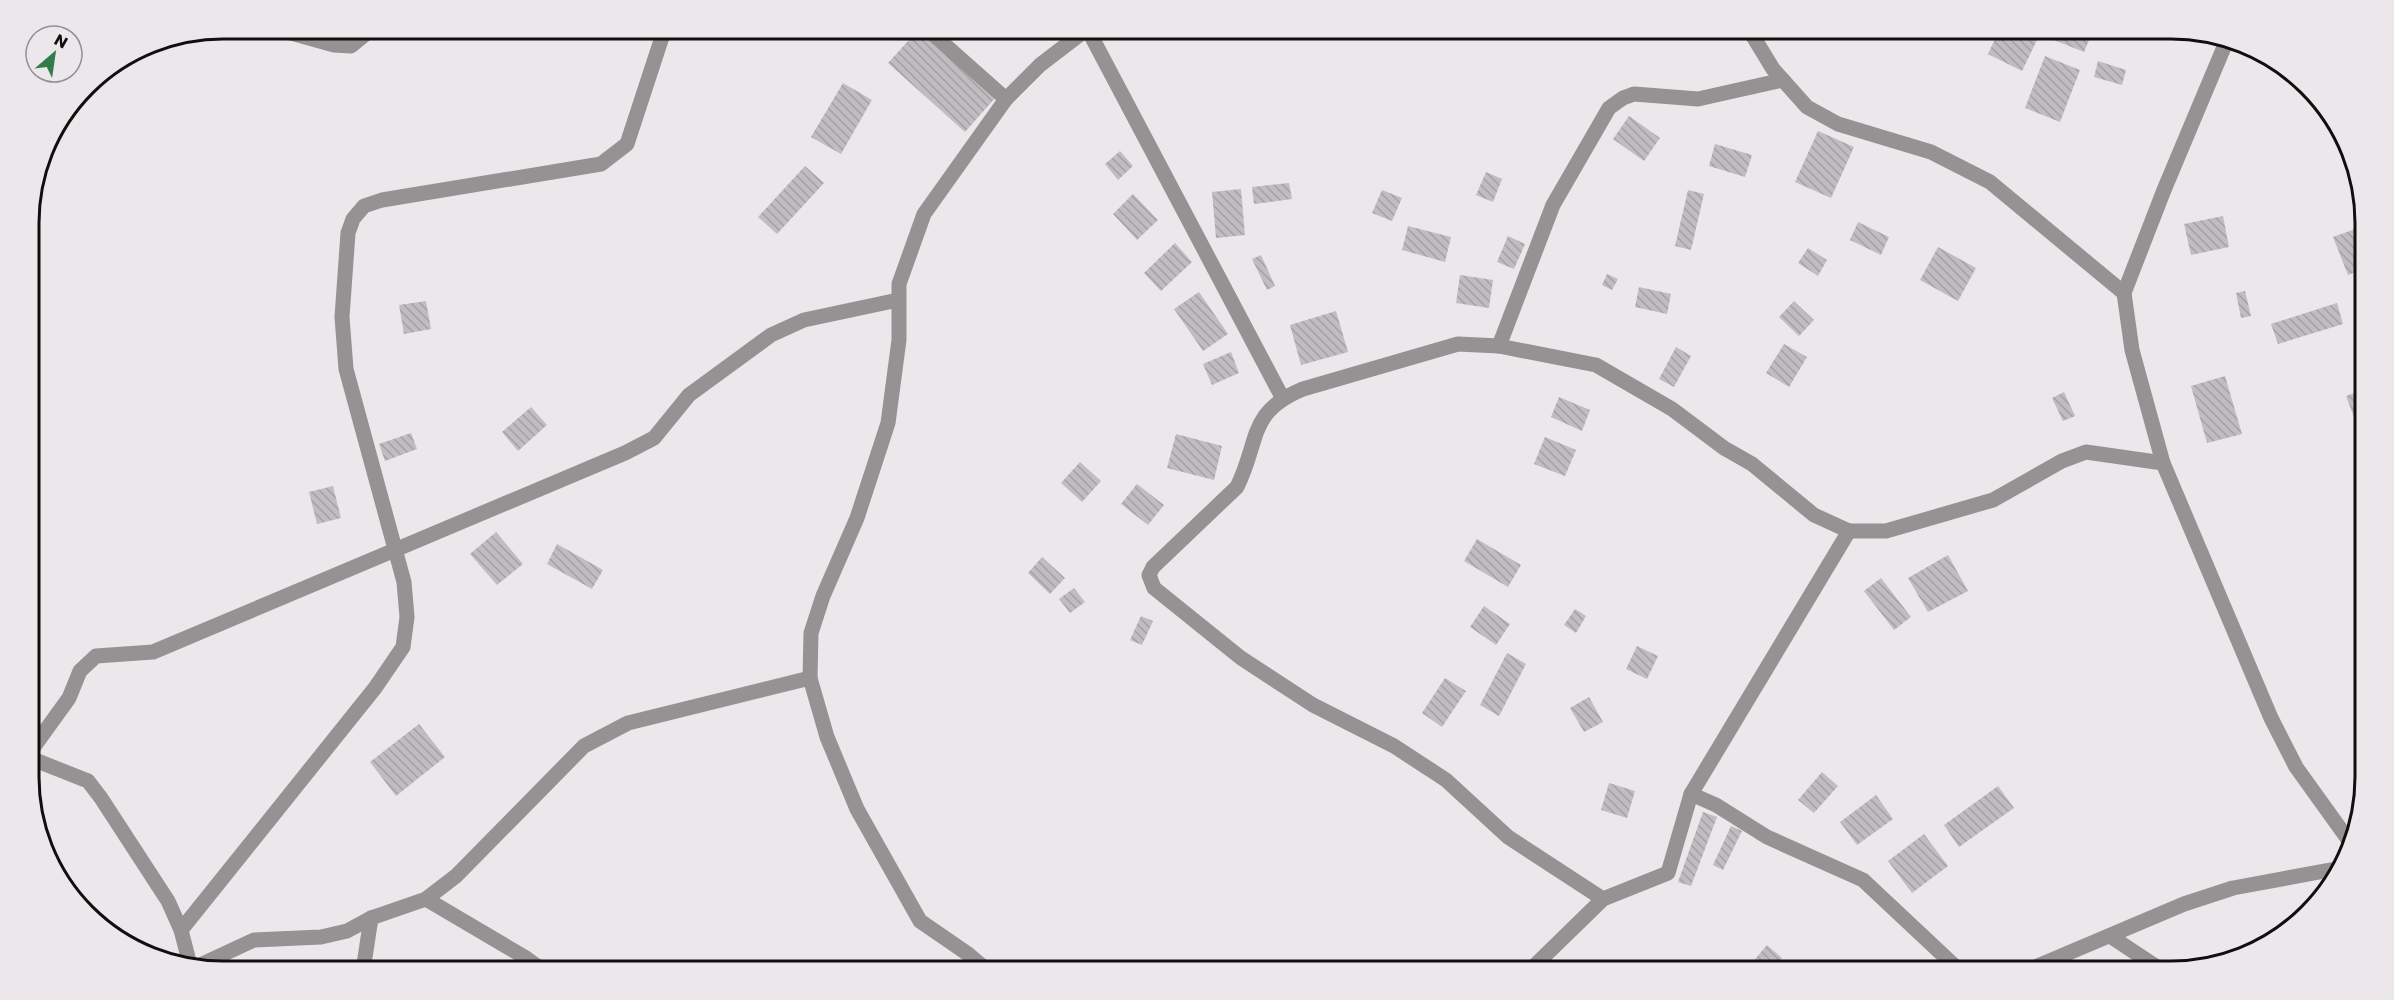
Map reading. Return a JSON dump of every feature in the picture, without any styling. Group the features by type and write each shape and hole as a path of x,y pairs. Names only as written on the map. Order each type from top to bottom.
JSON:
{"street":[{"path":"312,39 334,45 351,46 360,39"},
{"path":"181,930 276,808 360,706 403,646 407,617 396,550 346,369 342,317 348,233 353,219 364,206 382,200 601,164 627,144 661,39"},
{"path":"938,39 1006,99"},
{"path":"976,961 920,921 857,808 827,736 810,678 814,624 823,596 858,518 888,423 899,340 899,284 924,214 1006,99 1040,65 1074,39"},
{"path":"1092,39 1282,397"},
{"path":"1755,39 1773,69 1807,108 1838,124 1931,152 1990,182 2124,293"},
{"path":"2224,47 2124,293 2132,350 2163,463 2271,718 2296,767 2345,835"},
{"path":"1498,346 1553,205 1609,108 1623,98 1634,94 1698,99 1783,80"},
{"path":"39,740 69,698 80,671 96,656 153,652 625,453 654,438 689,395 771,335 804,320 898,300"},
{"path":"1603,899 1509,837 1446,780 1394,746 1313,705 1241,658 1155,588 1149,575 1153,567 1236,488 1244,472 1258,425 1282,397 1458,344 1498,346 1596,365 1672,409 1724,448 1752,464 1814,515 1849,531 1886,531 1993,500 2062,460 2086,452 2163,463"},
{"path":"1539,961 1603,899 1668,873 1691,794 1849,531"},
{"path":"209,961 254,940 321,938 347,931 371,918 426,899 456,876 584,746 628,723 810,678"},
{"path":"39,762 88,781 168,901 181,930 188,957"},
{"path":"1691,794 1716,805 1767,837 1863,880 1949,961"},
{"path":"2050,961 2184,904 2233,888 2329,870"},
{"path":"426,899 530,961"},
{"path":"365,961 371,918"},
{"path":"2110,936 2148,961"}],"building":[{"path":"910,39 930,39 995,98 965,132 888,63"},
{"path":"1995,39 2037,40 2022,71 1988,54"},
{"path":"2052,39 2089,39 2084,52"},
{"path":"2045,56 2080,70 2060,122 2025,108"},
{"path":"2098,61 2126,70 2122,85 2094,77"},
{"path":"843,83 872,100 841,154 811,137"},
{"path":"1629,116 1660,138 1644,161 1613,139"},
{"path":"1818,131 1854,147 1831,198 1795,182"},
{"path":"1715,144 1752,155 1745,177 1709,166"},
{"path":"1120,151 1133,166 1118,180 1105,164"},
{"path":"805,166 824,183 777,234 758,217"},
{"path":"1486,172 1502,179 1493,202 1476,195"},
{"path":"1289,183 1292,199 1254,204 1252,187"},
{"path":"1241,189 1245,235 1216,238 1212,192"},
{"path":"1382,190 1402,198 1392,221 1372,213"},
{"path":"1688,190 1704,194 1691,250 1675,246"},
{"path":"1133,194 1158,220 1137,240 1113,214"},
{"path":"2223,216 2229,247 2191,255 2184,224"},
{"path":"1858,222 1889,237 1881,255 1850,240"},
{"path":"1408,226 1451,237 1445,262 1402,250"},
{"path":"2355,229 2355,272 2348,275 2333,237"},
{"path":"1508,236 1525,244 1514,269 1497,262"},
{"path":"1175,243 1192,262 1161,291 1144,273"},
{"path":"1938,247 1976,268 1958,301 1920,280"},
{"path":"1808,248 1827,260 1818,276 1798,263"},
{"path":"1261,255 1275,286 1267,290 1252,259"},
{"path":"1607,274 1618,279 1612,290 1602,285"},
{"path":"1460,275 1493,280 1489,308 1456,303"},
{"path":"1639,287 1671,294 1667,314 1635,307"},
{"path":"2245,291 2251,316 2241,318 2236,293"},
{"path":"1199,292 1228,334 1203,351 1174,309"},
{"path":"426,301 431,329 404,334 399,305"},
{"path":"1794,301 1814,320 1799,336 1779,317"},
{"path":"2337,303 2343,324 2278,344 2271,324"},
{"path":"1336,311 1348,352 1301,365 1290,325"},
{"path":"1784,344 1807,357 1789,387 1766,373"},
{"path":"1676,347 1691,356 1674,387 1659,379"},
{"path":"1231,352 1239,373 1212,385 1203,364"},
{"path":"2225,376 2242,434 2207,443 2191,386"},
{"path":"2064,392 2075,416 2063,421 2052,398"},
{"path":"2355,392 2355,420 2346,396"},
{"path":"1559,397 1590,410 1582,431 1551,417"},
{"path":"531,407 547,425 518,451 502,432"},
{"path":"411,433 417,449 385,461 379,444"},
{"path":"1176,434 1222,446 1214,480 1167,468"},
{"path":"1545,437 1576,450 1565,476 1534,464"},
{"path":"1080,462 1101,481 1082,502 1061,483"},
{"path":"1137,484 1164,505 1148,525 1121,504"},
{"path":"333,486 341,518 317,524 309,492"},
{"path":"496,532 523,564 497,585 470,554"},
{"path":"1477,539 1521,565 1508,587 1464,561"},
{"path":"557,544 603,570 592,589 547,564"},
{"path":"1948,555 1968,591 1928,612 1908,578"},
{"path":"1042,557 1065,578 1050,594 1028,573"},
{"path":"1881,578 1911,617 1894,630 1864,591"},
{"path":"1074,588 1085,602 1070,613 1059,599"},
{"path":"1484,606 1510,624 1496,645 1470,627"},
{"path":"1575,609 1586,616 1576,633 1564,625"},
{"path":"1141,616 1153,621 1142,645 1130,640"},
{"path":"1637,646 1658,656 1647,679 1626,669"},
{"path":"1507,653 1526,664 1499,716 1480,705"},
{"path":"1445,678 1466,691 1442,727 1422,713"},
{"path":"1589,697 1603,722 1584,732 1570,708"},
{"path":"419,724 445,757 396,796 370,762"},
{"path":"1822,772 1838,786 1814,813 1798,800"},
{"path":"1609,783 1635,791 1627,818 1601,810"},
{"path":"1998,786 2014,808 1959,847 1944,825"},
{"path":"1876,795 1893,819 1857,845 1840,822"},
{"path":"1703,812 1717,817 1691,886 1678,882"},
{"path":"1731,826 1742,831 1723,870 1713,865"},
{"path":"1924,834 1948,866 1912,893 1888,861"},
{"path":"1767,945 1782,958 1779,961 1753,961"}]}
